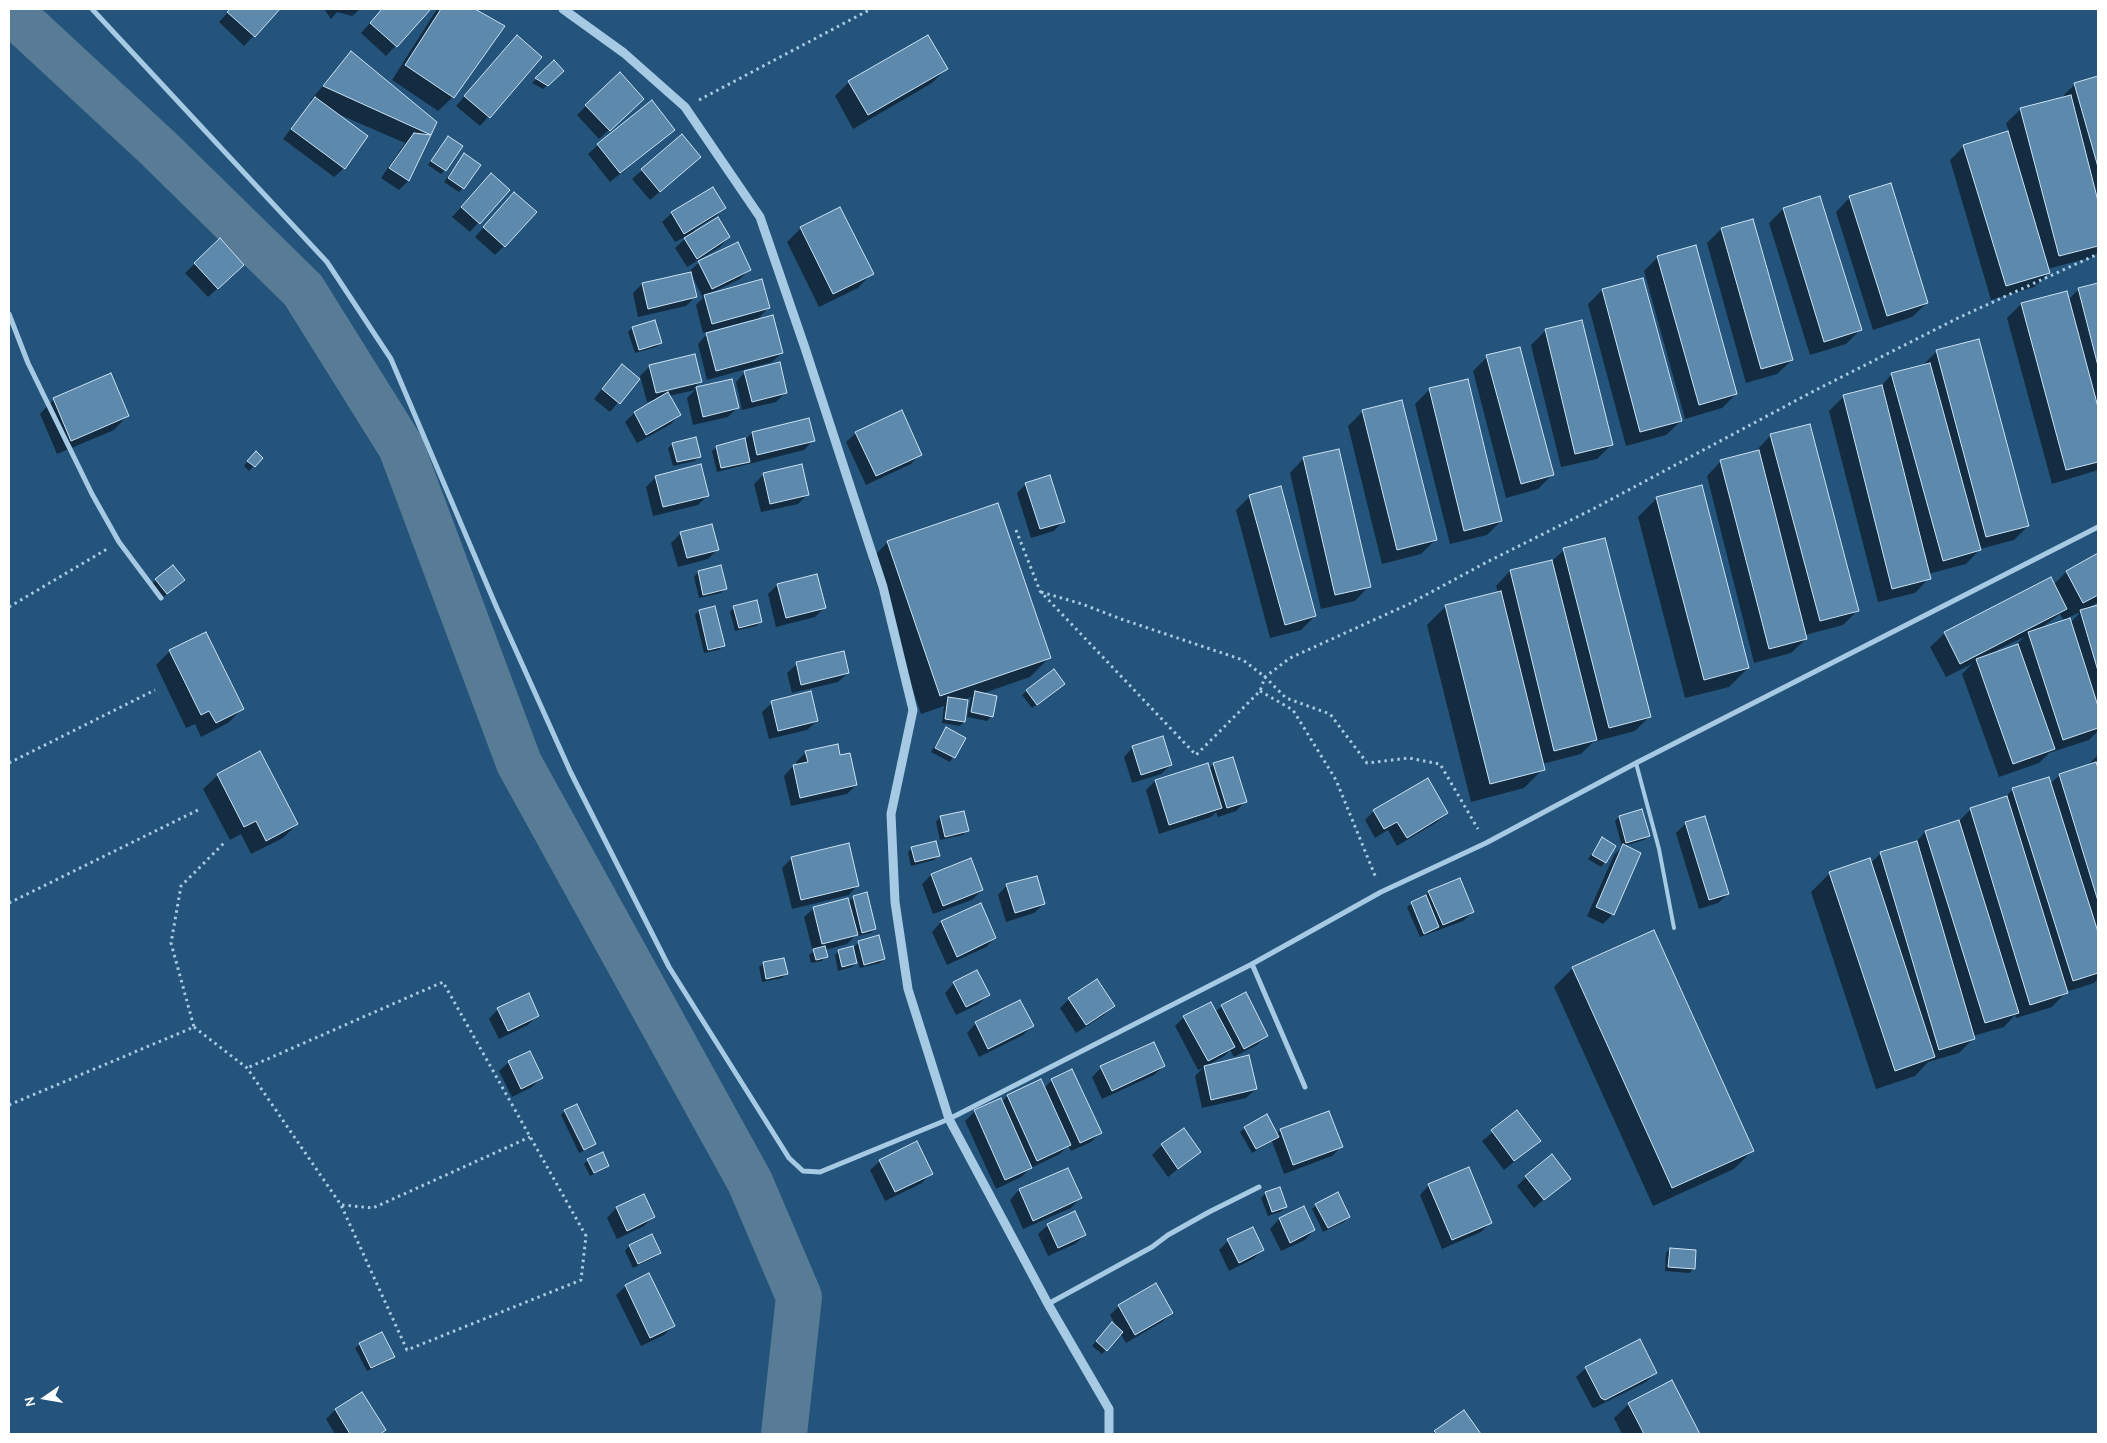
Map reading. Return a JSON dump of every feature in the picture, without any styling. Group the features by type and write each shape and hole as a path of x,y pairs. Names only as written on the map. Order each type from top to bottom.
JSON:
{"street":[{"path":"92,9 327,262 391,359 496,606 575,782 668,967 789,1158 803,1171 820,1172 950,1118 1252,964 1381,892 1486,843 1636,763 2098,527"},
{"path":"563,9 624,53 685,107 760,217 811,365 883,588 913,710 891,814 895,902 908,989 950,1118 1048,1304 1108,1409 1109,1434"},
{"path":"9,314 28,363 92,494 119,542 161,598"},
{"path":"1252,964 1305,1087"},
{"path":"1048,1304 1146,1250 1209,1212 1259,1187"}],"lane":[{"path":"1636,763 1659,849 1674,928"}],"path":[{"path":"685,107 871,9"},
{"path":"1016,530 1040,591 1196,755 1260,691 1265,677 1290,658 1409,604 1487,562 1593,509 1812,392 1958,318 2098,254"},
{"path":"9,607 119,542"},
{"path":"1040,591 1244,660 1286,698 1330,714 1367,763 1409,758 1440,764 1486,843"},
{"path":"9,763 155,690"},
{"path":"1260,691 1293,710 1336,780 1381,892"},
{"path":"9,903 198,810"},
{"path":"225,842 181,886 171,943 194,1027 247,1068 341,1205 407,1350 581,1280 586,1236 443,982 247,1068"},
{"path":"9,1105 194,1027"},
{"path":"341,1205 373,1208 530,1137"}],"building":[{"path":"230,9 280,9 255,37 227,12"},
{"path":"382,9 431,9 397,47 370,23"},
{"path":"441,9 475,9 505,26 454,98 405,65"},
{"path":"517,35 542,57 490,118 464,96"},
{"path":"928,35 948,69 868,115 848,81"},
{"path":"351,51 437,122 431,135 323,86"},
{"path":"554,60 564,71 548,86 535,78"},
{"path":"620,72 644,99 610,131 585,105"},
{"path":"2098,76 2098,167 2074,83"},
{"path":"2071,95 2098,201 2098,246 2059,256 2020,108"},
{"path":"315,97 368,136 345,169 291,129"},
{"path":"652,100 675,130 620,173 597,144"},
{"path":"2008,131 2050,273 2006,286 1963,145"},
{"path":"414,133 431,135 409,181 389,168"},
{"path":"682,134 701,157 660,192 641,169"},
{"path":"448,136 463,146 446,171 431,161"},
{"path":"464,153 481,165 464,189 448,178"},
{"path":"491,173 510,190 480,224 461,207"},
{"path":"1891,183 1928,303 1887,316 1849,196"},
{"path":"713,187 726,208 684,234 671,212"},
{"path":"514,192 537,212 505,247 483,227"},
{"path":"1820,196 1862,330 1824,342 1783,208"},
{"path":"840,207 874,274 833,294 800,227"},
{"path":"718,217 730,237 697,259 684,238"},
{"path":"1753,219 1793,360 1761,369 1721,228"},
{"path":"220,238 244,265 218,289 194,263"},
{"path":"738,242 751,270 712,289 698,261"},
{"path":"1696,245 1737,394 1699,405 1657,256"},
{"path":"691,272 697,297 648,309 642,283"},
{"path":"1643,278 1682,421 1640,432 1602,289"},
{"path":"762,279 770,308 712,324 704,295"},
{"path":"2098,283 2098,366 2078,288"},
{"path":"2067,291 2098,407 2098,462 2066,470 2021,303"},
{"path":"773,315 783,353 716,371 706,333"},
{"path":"655,320 662,343 639,350 632,327"},
{"path":"1582,320 1613,445 1575,454 1545,329"},
{"path":"1979,339 2029,526 1986,537 1936,350"},
{"path":"1520,347 1554,475 1521,484 1486,355"},
{"path":"695,354 702,382 656,393 649,365"},
{"path":"780,362 787,393 752,402 744,371"},
{"path":"1930,363 1981,550 1943,561 1891,373"},
{"path":"622,364 640,379 620,404 602,389"},
{"path":"111,373 129,416 71,441 53,398"},
{"path":"732,379 739,408 703,417 696,387"},
{"path":"1468,379 1502,521 1464,531 1429,388"},
{"path":"1882,385 1931,579 1892,589 1843,395"},
{"path":"668,392 681,415 646,435 634,412"},
{"path":"1402,400 1437,540 1397,550 1362,410"},
{"path":"902,410 922,455 876,476 855,432"},
{"path":"809,418 815,441 757,455 752,432"},
{"path":"1810,424 1859,611 1820,621 1770,434"},
{"path":"696,437 701,457 677,462 672,443"},
{"path":"745,438 750,462 721,468 716,446"},
{"path":"1339,449 1371,587 1335,595 1303,457"},
{"path":"1759,450 1807,639 1769,649 1720,460"},
{"path":"256,451 263,458 255,467 247,461"},
{"path":"701,464 709,496 663,507 655,476"},
{"path":"802,464 809,495 770,504 763,473"},
{"path":"1050,475 1065,522 1040,529 1025,483"},
{"path":"1702,485 1749,668 1704,680 1656,497"},
{"path":"1281,486 1316,616 1285,625 1249,495"},
{"path":"998,503 1051,658 940,696 887,541"},
{"path":"712,524 719,550 687,558 680,532"},
{"path":"1605,538 1651,717 1609,728 1563,548"},
{"path":"2098,553 2098,595 2083,603 2066,571"},
{"path":"1552,560 1597,740 1554,751 1510,570"},
{"path":"173,565 185,580 167,594 155,579"},
{"path":"721,565 727,589 703,595 698,571"},
{"path":"817,574 826,608 786,618 777,584"},
{"path":"2051,577 2067,609 1960,664 1944,632"},
{"path":"1501,591 1545,770 1490,784 1445,605"},
{"path":"757,600 762,622 739,628 733,606"},
{"path":"2098,605 2098,671 2080,610"},
{"path":"715,606 725,646 708,650 699,610"},
{"path":"2070,618 2098,706 2098,728 2063,740 2028,632"},
{"path":"206,632 244,709 216,723 209,711 201,715 169,650"},
{"path":"2018,644 2055,749 2013,764 1976,659"},
{"path":"844,651 849,673 801,685 796,662"},
{"path":"1054,669 1065,684 1037,705 1026,690"},
{"path":"811,691 818,721 778,731 771,701"},
{"path":"975,691 997,696 993,717 971,712"},
{"path":"948,697 968,700 965,722 945,719"},
{"path":"946,727 966,738 955,758 935,748"},
{"path":"1163,736 1172,765 1141,775 1132,746"},
{"path":"838,744 840,755 850,753 857,785 800,798 793,765 808,762 805,751"},
{"path":"260,751 298,824 266,841 256,821 244,827 217,774"},
{"path":"1233,757 1247,802 1227,808 1213,763"},
{"path":"2096,762 2098,768 2098,901 2059,774"},
{"path":"1208,763 1222,808 1169,825 1155,780"},
{"path":"2049,777 2098,932 2098,973 2073,981 2012,788"},
{"path":"1428,778 1448,813 1407,838 1397,822 1384,829 1373,810"},
{"path":"2007,796 2068,993 2030,1005 1970,808"},
{"path":"1642,809 1650,836 1626,843 1619,816"},
{"path":"964,811 969,831 945,837 940,816"},
{"path":"1705,816 1729,894 1709,900 1685,822"},
{"path":"1959,820 2019,1013 1985,1023 1925,831"},
{"path":"1602,837 1616,846 1606,863 1592,855"},
{"path":"936,841 940,856 915,862 911,847"},
{"path":"1917,841 1975,1039 1939,1050 1880,852"},
{"path":"849,843 859,886 801,900 791,857"},
{"path":"1623,844 1641,853 1614,915 1596,907"},
{"path":"971,858 983,890 943,906 931,874"},
{"path":"1870,858 1935,1057 1895,1071 1829,872"},
{"path":"1037,876 1045,904 1015,913 1006,884"},
{"path":"1460,878 1474,912 1443,925 1428,891"},
{"path":"867,892 876,929 862,933 853,896"},
{"path":"1426,895 1439,927 1424,934 1411,902"},
{"path":"848,898 858,935 822,944 813,907"},
{"path":"981,903 996,938 957,957 941,921"},
{"path":"1654,930 1754,1151 1672,1188 1572,967"},
{"path":"879,935 885,959 864,965 858,941"},
{"path":"825,946 828,957 816,960 813,949"},
{"path":"853,946 857,963 842,967 838,950"},
{"path":"784,958 788,974 766,979 763,962"},
{"path":"977,970 990,995 966,1007 953,982"},
{"path":"1097,979 1115,1006 1086,1025 1068,998"},
{"path":"1246,992 1268,1036 1244,1049 1221,1005"},
{"path":"529,993 539,1016 508,1031 497,1008"},
{"path":"1020,1000 1034,1026 988,1049 975,1022"},
{"path":"1211,1002 1235,1047 1208,1061 1183,1016"},
{"path":"1154,1042 1165,1066 1112,1091 1100,1066"},
{"path":"530,1051 543,1078 521,1089 508,1061"},
{"path":"1249,1055 1257,1089 1211,1100 1204,1066"},
{"path":"1072,1069 1102,1133 1080,1143 1051,1079"},
{"path":"1041,1079 1071,1145 1037,1161 1007,1095"},
{"path":"1001,1098 1032,1168 1005,1180 974,1110"},
{"path":"577,1104 596,1144 584,1150 564,1110"},
{"path":"1517,1110 1541,1141 1514,1161 1491,1130"},
{"path":"1329,1111 1343,1147 1293,1165 1280,1129"},
{"path":"1267,1114 1279,1137 1256,1149 1244,1127"},
{"path":"1184,1128 1201,1152 1178,1169 1161,1144"},
{"path":"917,1141 933,1174 895,1192 879,1160"},
{"path":"603,1152 609,1166 594,1173 587,1159"},
{"path":"1552,1154 1571,1179 1544,1200 1525,1176"},
{"path":"1469,1167 1492,1223 1452,1240 1428,1184"},
{"path":"1068,1168 1082,1198 1033,1221 1019,1189"},
{"path":"1280,1187 1287,1207 1272,1212 1265,1192"},
{"path":"1338,1192 1350,1217 1328,1228 1315,1204"},
{"path":"644,1194 655,1217 627,1231 616,1207"},
{"path":"1304,1206 1315,1230 1290,1243 1279,1218"},
{"path":"1075,1211 1086,1235 1058,1248 1047,1224"},
{"path":"1253,1227 1264,1250 1239,1263 1227,1239"},
{"path":"652,1234 661,1253 638,1264 629,1245"},
{"path":"1670,1248 1696,1250 1695,1269 1668,1267"},
{"path":"649,1273 675,1326 650,1338 625,1285"},
{"path":"1156,1283 1173,1313 1135,1335 1118,1305"},
{"path":"1112,1322 1123,1332 1107,1351 1096,1341"},
{"path":"382,1332 395,1357 371,1368 359,1343"},
{"path":"1640,1339 1657,1373 1605,1400 1601,1398 1585,1367"},
{"path":"1672,1380 1700,1434 1644,1434 1628,1403"},
{"path":"362,1392 386,1430 380,1434 350,1434 335,1409"},
{"path":"1464,1410 1481,1434 1437,1434 1434,1431"}],"waterway":[{"path":"9,10 158,148 303,290 401,447 519,763 750,1182 799,1297 784,1434"}]}
